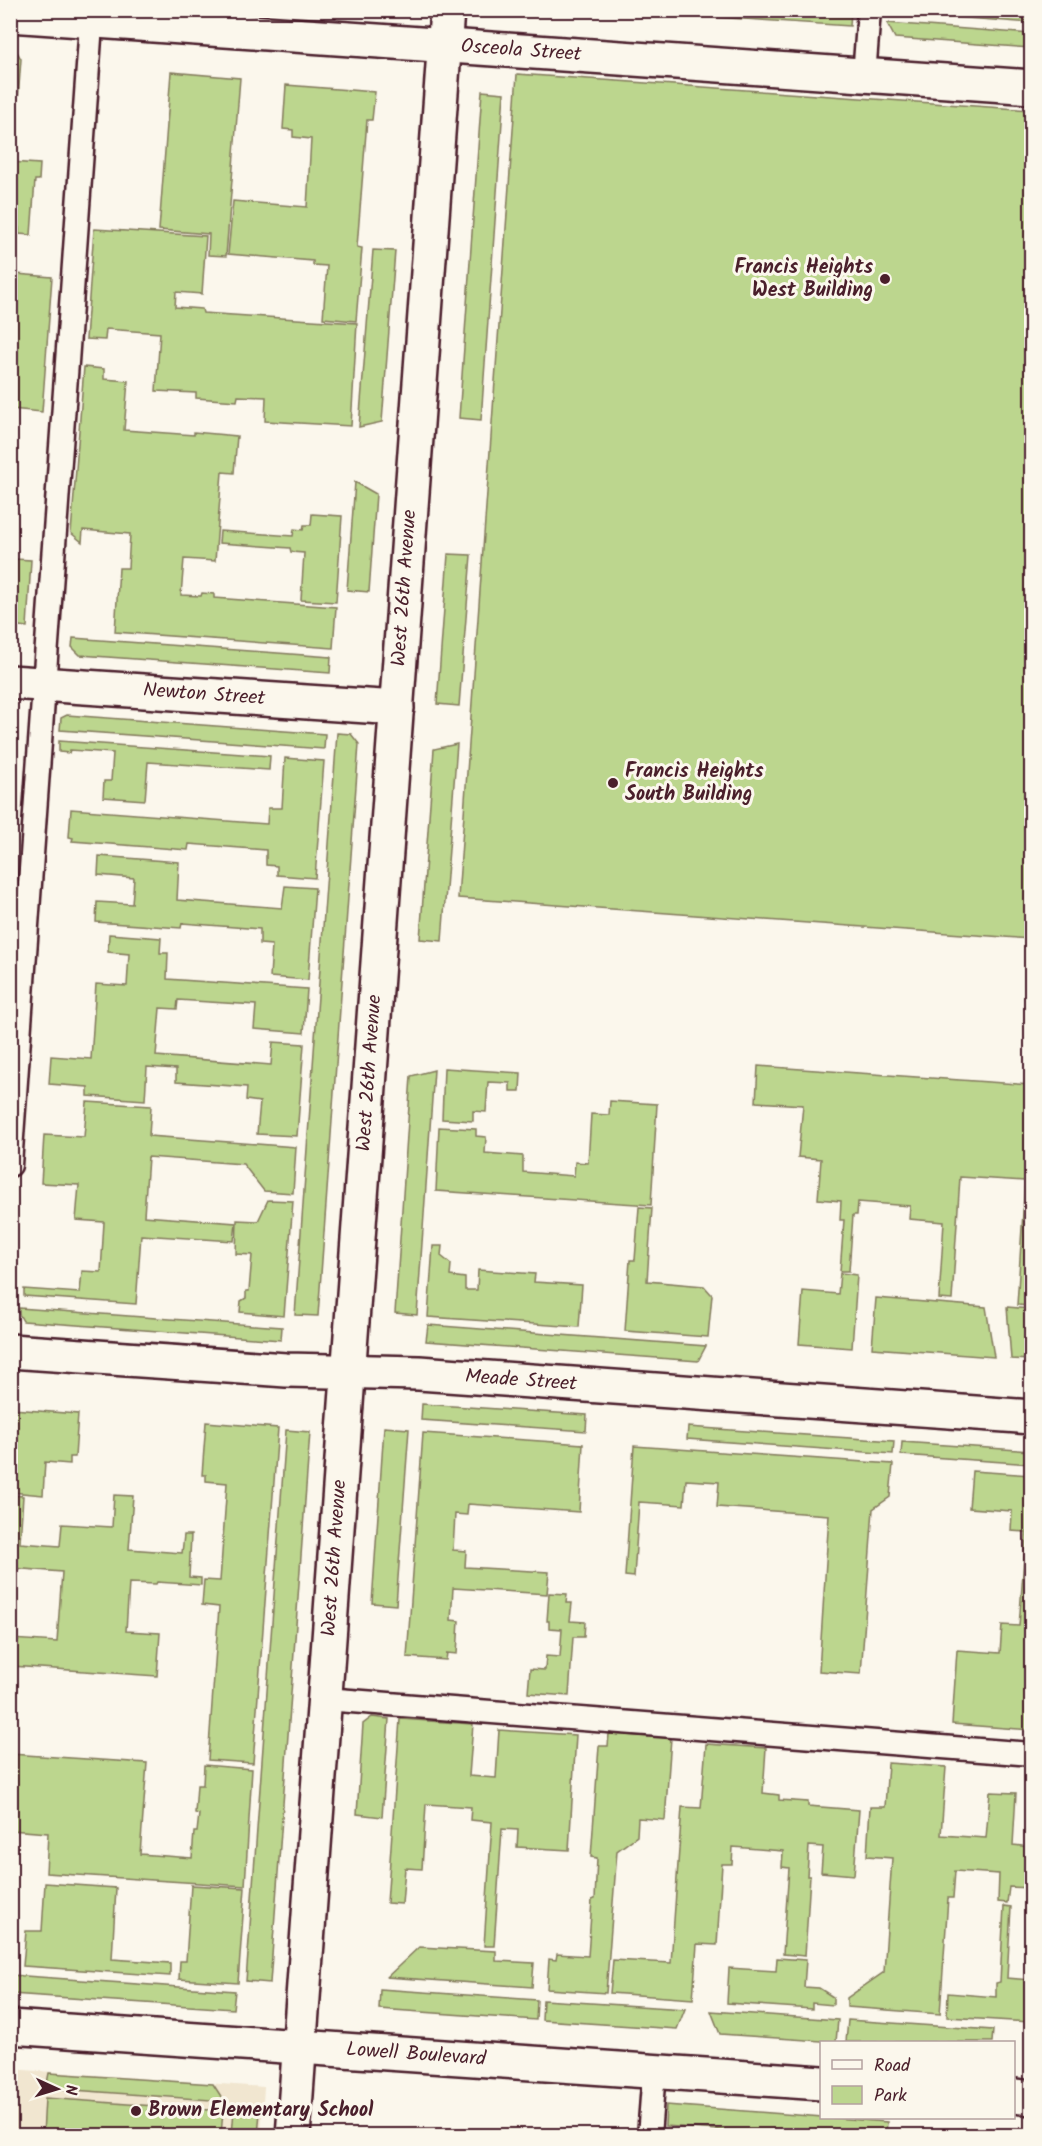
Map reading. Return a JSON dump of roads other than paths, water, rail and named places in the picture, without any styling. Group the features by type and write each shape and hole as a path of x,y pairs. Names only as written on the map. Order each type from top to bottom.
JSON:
{"street":[{"name":"West 26th Avenue","path":"293,2136 447,10"},
{"name":"Osceola Street","path":"10,15 92,16 445,46 1032,87"},
{"name":"Newton Street","path":"10,682 397,708"},
{"name":"Meade Street","path":"10,1351 286,1370 418,1373 1032,1417"},
{"name":"Lowell Boulevard","path":"10,2027 820,2083"},
{"path":"1015,2097 1032,2098"}],"lane":[{"path":"864,76 869,10"},
{"path":"10,1165 92,16"},
{"path":"325,1699 1032,1754"},
{"path":"649,2136 654,2071"}],"place":[{"name":"Francis Heights West Building","path":"885,279"},
{"name":"Francis Heights South Building","path":"613,783"},
{"name":"Brown Elementary School","path":"136,2111"}]}
